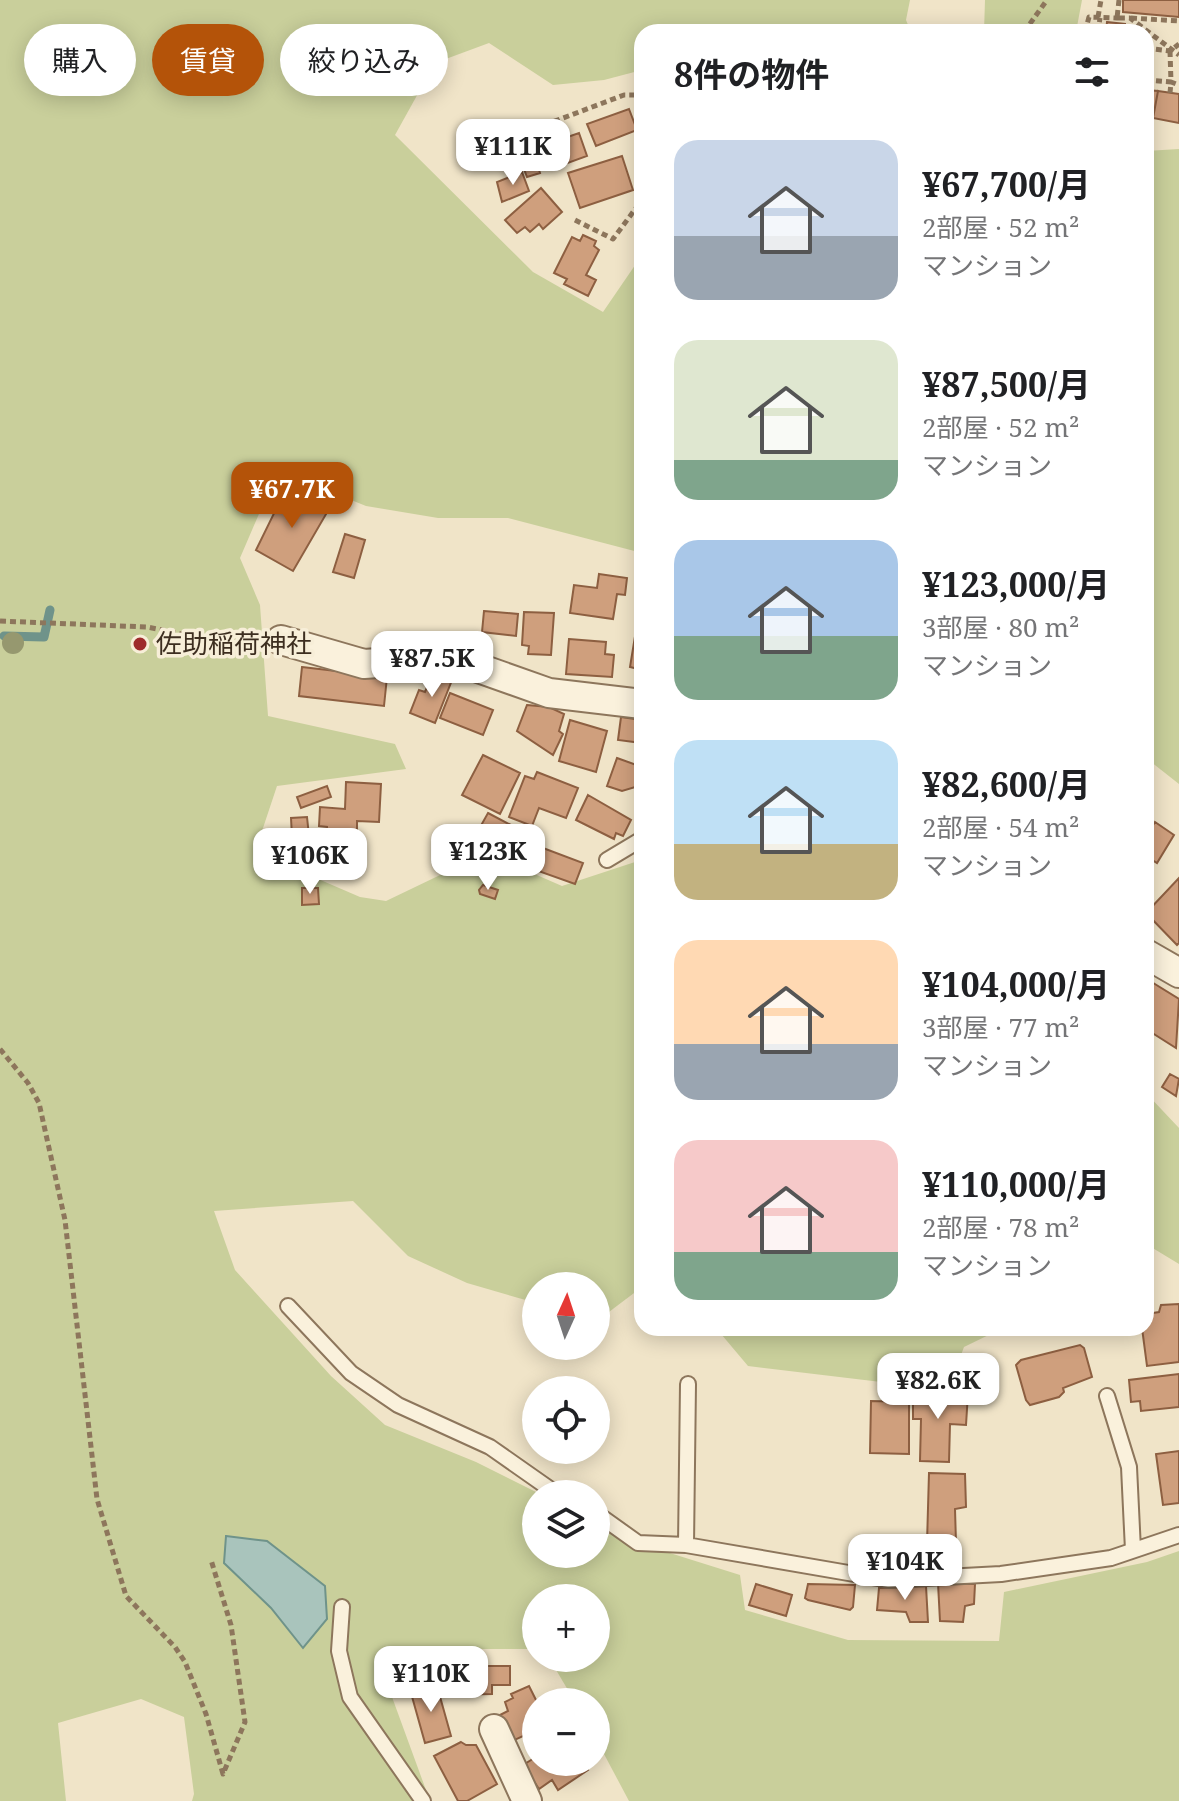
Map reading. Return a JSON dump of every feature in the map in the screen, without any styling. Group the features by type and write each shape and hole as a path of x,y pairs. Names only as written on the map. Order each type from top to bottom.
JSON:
{"street":[{"path":"281,640 364,664 450,658 549,693 634,703"},
{"path":"1154,959 1179,973"},
{"path":"494,1729 527,1801"}],"lane":[{"path":"607,860 634,844"},
{"path":"288,1306 351,1373 398,1405 490,1447 537,1480"},
{"path":"686,1545 688,1384"},
{"path":"1107,1396 1129,1467 1133,1550"},
{"path":"610,1523 638,1543 686,1545 889,1580 1001,1574 1111,1558 1179,1535"},
{"path":"342,1607 339,1651 350,1697 423,1801"}],"path":[{"path":"1030,24 1047,0"},
{"path":"1099,24 1101,0"},
{"path":"1117,20 1119,0"},
{"path":"1087,24 1089,17 1117,20 1143,16 1179,21"},
{"path":"1130,18 1137,24"},
{"path":"1154,38 1179,55"},
{"path":"1154,49 1170,51 1179,44"},
{"path":"1170,51 1170,93"},
{"path":"1154,81 1179,85"},
{"path":"526,132 624,95 634,95"},
{"path":"575,220 613,239 634,211"},
{"path":"0,621 56,626 147,627 207,639 281,640"},
{"path":"0,1049 28,1083 39,1103 65,1220 97,1499 126,1596 175,1647 185,1662 206,1714 223,1774 245,1722 231,1625 211,1560"}],"green space":[{"path":"0,0 910,0 908,24 634,24 634,72 604,80 553,85 489,43 448,58 448,24 280,24 280,96 417,96 395,135 533,272 603,312 634,267 634,551 508,518 438,518 366,506 287,474 268,493 240,558 260,605 268,716 395,744 406,769 277,786 262,831 295,869 360,897 386,901 486,853 562,886 634,862 634,1293 610,1311 610,1272 522,1272 522,1299 467,1283 408,1256 353,1201 214,1211 235,1270 331,1376 385,1425 476,1462 522,1485 522,1568 610,1568 610,1529 638,1543 740,1575 745,1610 848,1640 999,1641 1004,1592 1147,1562 1179,1551 1179,1801 629,1801 610,1765 610,1688 567,1688 557,1672 610,1672 610,1584 522,1584 522,1649 463,1649 405,1665 392,1697 430,1801 192,1801 194,1794 184,1717 141,1699 58,1723 66,1801 0,1801"},
{"path":"985,0 1082,0 1078,24 984,24"},
{"path":"1179,149 1179,784 1154,764 1154,151"},
{"path":"1154,1101 1179,1128 1179,1264 1154,1249"},
{"path":"723,1336 987,1336 964,1347 948,1390 748,1366"}],"water":[{"path":"226,1536 267,1541 325,1586 327,1619 303,1648 271,1608 224,1563"}],"building":[{"path":"1123,0 1179,0 1179,17 1123,12"},
{"path":"1154,91 1158,91 1154,113"},
{"path":"1158,91 1179,94 1179,123 1154,118"},
{"path":"629,109 634,131 596,146 587,124"},
{"path":"579,133 587,156 565,164 564,160 550,164 542,141 557,136 559,140"},
{"path":"532,148 540,173 527,177 518,153"},
{"path":"622,156 633,190 580,208 568,173"},
{"path":"522,172 529,191 502,202 497,182"},
{"path":"541,188 562,212 543,229 539,224 530,232 525,227 517,233 505,220"},
{"path":"583,235 596,241 594,246 599,250 586,275 596,280 588,296 564,284 567,279 554,273 572,237 580,241"},
{"path":"300,493 329,509 293,571 256,550 283,495 295,501"},
{"path":"345,534 365,540 354,578 333,572"},
{"path":"599,574 627,578 625,595 617,594 613,619 570,613 574,585 597,588"},
{"path":"484,611 518,614 516,636 482,632"},
{"path":"524,612 554,613 551,655 528,654 529,646 522,645"},
{"path":"569,639 606,642 605,654 614,655 612,677 566,674"},
{"path":"634,642 634,668 630,667"},
{"path":"302,667 387,677 384,706 299,696"},
{"path":"433,673 452,680 435,723 410,713 419,690 425,692"},
{"path":"450,693 493,710 483,735 440,718"},
{"path":"527,705 549,707 564,714 559,731 563,734 553,755 517,731"},
{"path":"621,717 634,719 634,742 618,740"},
{"path":"570,720 607,731 596,772 559,761"},
{"path":"483,755 520,773 500,814 462,795"},
{"path":"617,758 634,764 634,787 622,791 607,786"},
{"path":"537,772 578,788 566,818 539,808 532,826 509,817 525,776 534,779"},
{"path":"346,782 381,784 379,822 357,821 357,832 348,832 348,839 327,838 327,827 319,826 320,807 345,809"},
{"path":"327,786 331,797 301,808 297,797"},
{"path":"588,795 631,820 623,836 616,833 614,839 576,820"},
{"path":"488,813 530,835 516,860 474,838"},
{"path":"307,817 309,836 292,837 291,818"},
{"path":"1154,824 1174,835 1157,863 1154,861"},
{"path":"535,845 583,863 575,884 527,867"},
{"path":"1179,878 1177,945 1154,921 1154,905"},
{"path":"483,885 498,890 495,899 480,894"},
{"path":"302,888 318,888 319,904 302,905"},
{"path":"1154,983 1179,999 1176,1048 1154,1034"},
{"path":"1170,1074 1179,1079 1176,1096 1162,1087"},
{"path":"1179,1304 1179,1362 1147,1366 1143,1336 1154,1336 1154,1313 1159,1312 1161,1305"},
{"path":"1080,1345 1084,1348 1092,1377 1063,1388 1064,1392 1059,1397 1030,1405 1016,1365 1021,1360"},
{"path":"1179,1374 1179,1407 1141,1411 1140,1401 1131,1402 1129,1380"},
{"path":"913,1391 968,1393 966,1425 950,1424 949,1462 920,1461 921,1419 913,1419"},
{"path":"871,1401 909,1402 909,1454 870,1453"},
{"path":"1179,1451 1179,1503 1163,1505 1156,1454"},
{"path":"929,1473 965,1474 966,1507 955,1509 956,1543 941,1547 927,1543"},
{"path":"938,1583 975,1584 974,1604 965,1606 963,1622 940,1621"},
{"path":"756,1584 792,1595 786,1616 749,1605"},
{"path":"808,1584 855,1585 853,1607 850,1610 808,1600 805,1598"},
{"path":"926,1586 928,1622 910,1622 906,1612 877,1610 879,1588"},
{"path":"452,1666 510,1666 510,1685 492,1685 492,1694 447,1695 447,1675 452,1676"},
{"path":"437,1686 451,1736 425,1743 411,1693"},
{"path":"522,1689 522,1736 508,1743 496,1717 508,1711 505,1702 513,1698 511,1694"},
{"path":"461,1742 476,1745 497,1784 467,1801 458,1801 434,1756"},
{"path":"530,1776 579,1776 558,1790 552,1780 539,1789"}],"waterway":[{"path":"4,636 44,637 50,610"}],"place":[{"name":"佐助稲荷神社","path":"140,644"}]}
